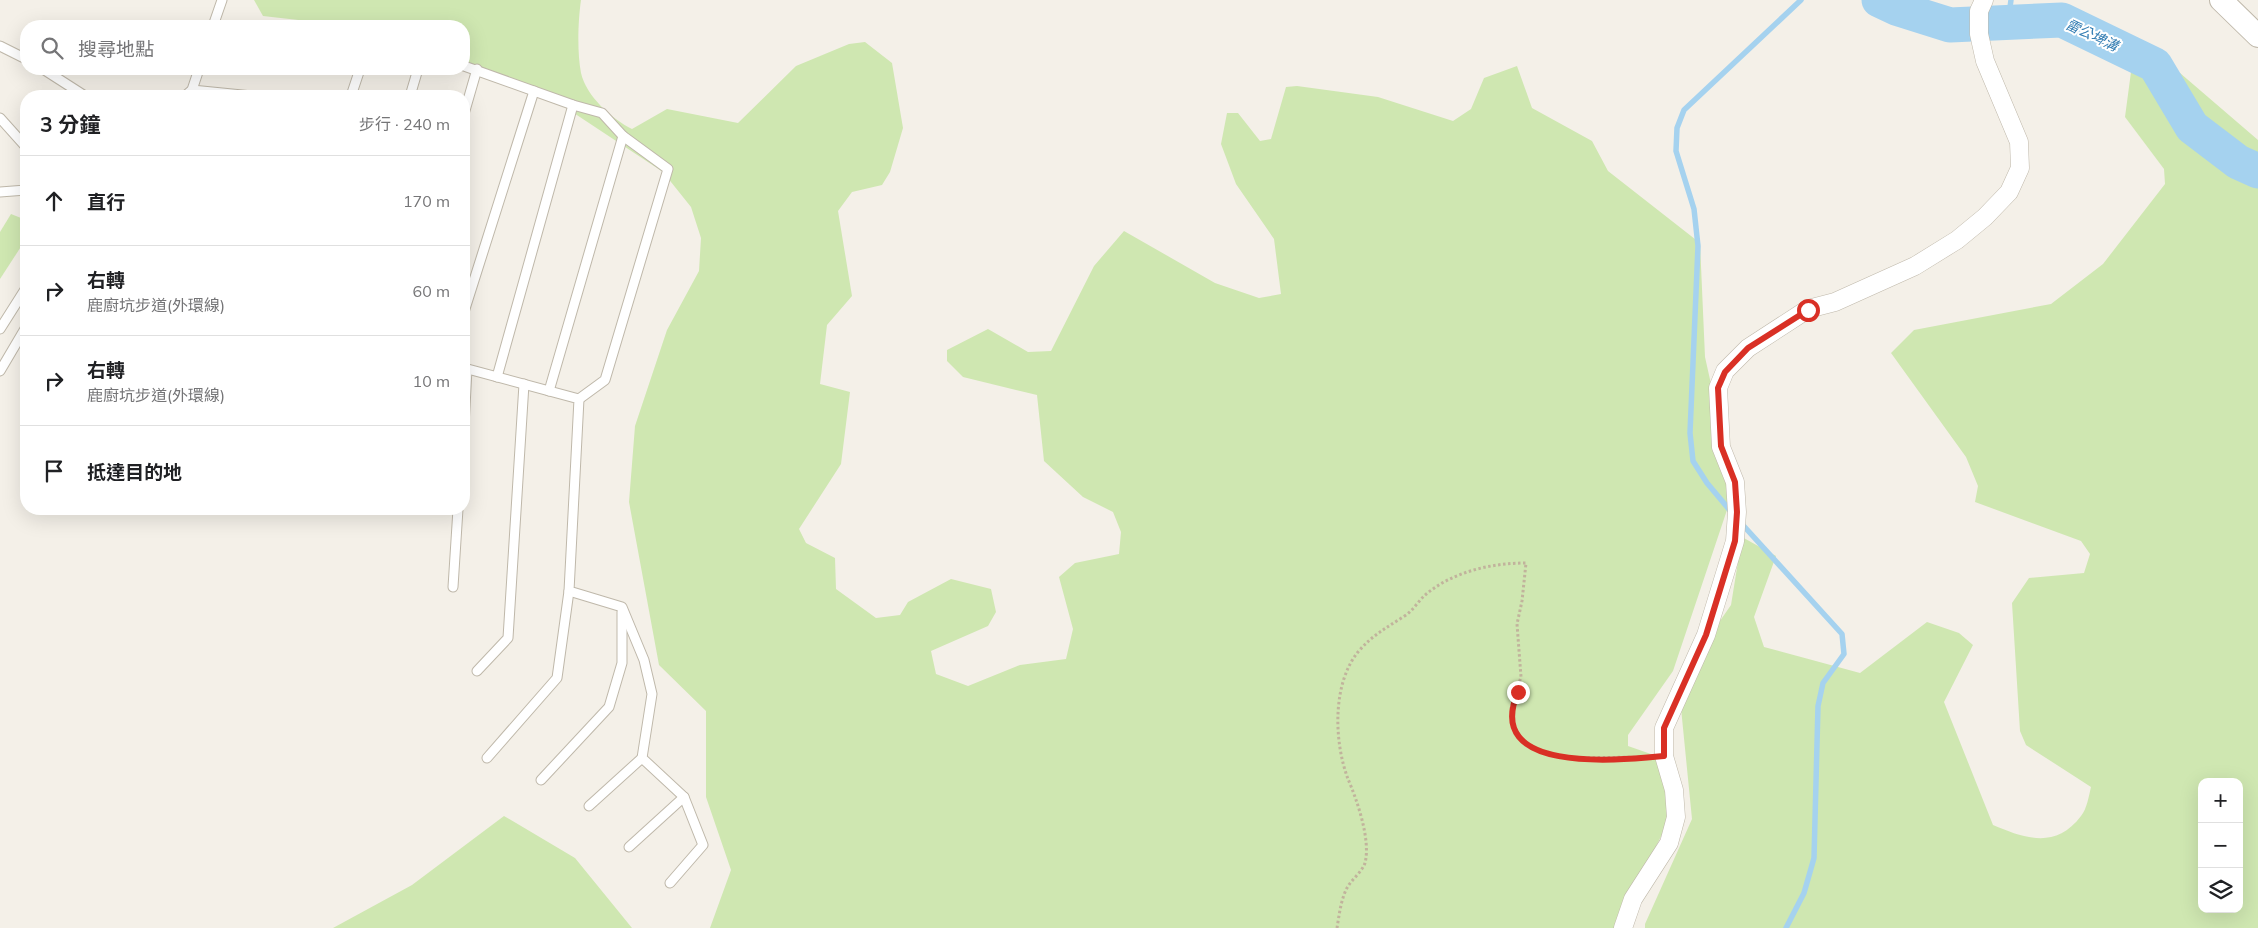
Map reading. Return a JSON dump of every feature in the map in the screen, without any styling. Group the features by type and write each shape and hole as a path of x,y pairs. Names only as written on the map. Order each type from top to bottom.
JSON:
{"street":[{"path":"2221,0 2258,36"},
{"path":"1624,928 1633,899 1669,843 1676,817 1674,790 1664,756 1664,728 1706,635 1735,534 1737,512 1735,482 1721,446 1718,388 1725,372 1748,348 1808,310 1834,302 1915,266 1958,240 1985,217 2009,192 2020,168 2019,142 1985,61 1979,34 1981,6"}],"lane":[{"path":"215,20 222,0"},
{"path":"0,46 20,56"},
{"path":"470,67 573,105 602,113 623,136 668,169 605,380 579,399"},
{"path":"470,93 477,69"},
{"path":"52,75 76,90"},
{"path":"190,90 196,75"},
{"path":"353,90 358,75"},
{"path":"412,90 416,75"},
{"path":"470,293 534,91"},
{"path":"497,377 573,105"},
{"path":"0,118 20,140"},
{"path":"549,391 623,136"},
{"path":"0,192 20,190"},
{"path":"0,329 20,297"},
{"path":"0,370 20,337"},
{"path":"470,369 579,399"},
{"path":"477,671 508,638 524,384"},
{"path":"486,758 557,678 569,591 579,399"},
{"path":"453,588 458,515"},
{"path":"569,591 622,607"},
{"path":"590,806 642,758 652,694 644,660 622,607"},
{"path":"541,780 609,707 622,663 622,607"},
{"path":"642,758 684,797 703,845 670,884"},
{"path":"629,846 684,797"}],"path":[{"path":"1337,928 1347,888 1365,864 1365,845 1357,798 1340,750 1338,710 1342,682 1357,653 1376,634 1407,614 1425,596 1450,580 1471,571 1502,563 1526,563 1522,601 1516,624 1521,677 1511,708 1514,726 1523,742 1542,752 1566,758 1630,759 1664,756"}],"green space":[{"path":"254,0 581,0 578,46 584,82 594,98 608,113 632,129 667,109 738,123 796,66 849,44 865,42 892,63 903,128 890,172 882,185 852,192 838,211 852,296 827,325 820,384 850,392 841,464 799,529 806,543 835,558 836,589 876,618 900,615 908,602 951,579 991,589 996,612 988,626 931,651 936,674 968,686 1020,665 1066,659 1073,629 1059,577 1075,563 1119,554 1121,532 1113,512 1083,497 1044,461 1037,395 963,377 947,361 947,350 988,329 1028,352 1051,351 1094,266 1124,231 1215,283 1259,298 1281,294 1274,239 1236,184 1221,144 1227,113 1238,113 1260,141 1271,139 1286,87 1297,86 1378,97 1453,121 1471,109 1484,78 1517,66 1532,108 1592,141 1608,171 1700,243 1705,357 1729,465 1729,504 1673,671 1628,735 1628,746 1668,760 1676,807 1625,907 1626,928 710,928 731,870 706,797 706,711 659,665 629,502 635,426 667,330 699,271 701,238 691,207 663,172 533,86 470,71 470,20 298,20 263,16"},
{"path":"2131,72 2180,73 2258,140 2258,928 1645,928 1645,924 1692,819 1681,708 1697,654 1731,605 1742,537 1776,556 1754,617 1764,647 1860,673 1927,622 1959,633 1973,645 1944,702 1993,825 2029,837 2051,837 2071,826 2083,813 2088,802 2091,787 2026,745 2020,731 2012,603 2029,578 2084,573 2090,554 2081,541 1975,502 1978,486 1966,457 1891,353 1914,330 2051,304 2103,264 2165,184 2164,169 2125,117"},
{"path":"11,214 20,218 20,248 0,279 0,232"},
{"path":"504,816 575,858 632,928 333,928 412,885"}],"waterway":[{"path":"1733,514 1707,483 1693,461 1690,433 1698,246 1694,209 1676,151 1677,128 1684,110 1801,0"},
{"name":"雷公埤溝","path":"1879,0 1896,8 1950,25 2062,20 2155,65 2192,127 2238,162 2258,171"},
{"path":"2008,22 2011,0"},
{"path":"1741,523 1842,634 1844,654 1823,683 1818,706 1814,858 1804,893 1786,928"}],"route":[{"path":"1518,692 1511,708 1514,726 1523,742 1542,752 1566,758 1630,759 1664,756 1664,728 1706,635 1735,541 1737,512 1735,482 1721,446 1718,388 1725,372 1748,348 1808,310"}]}
